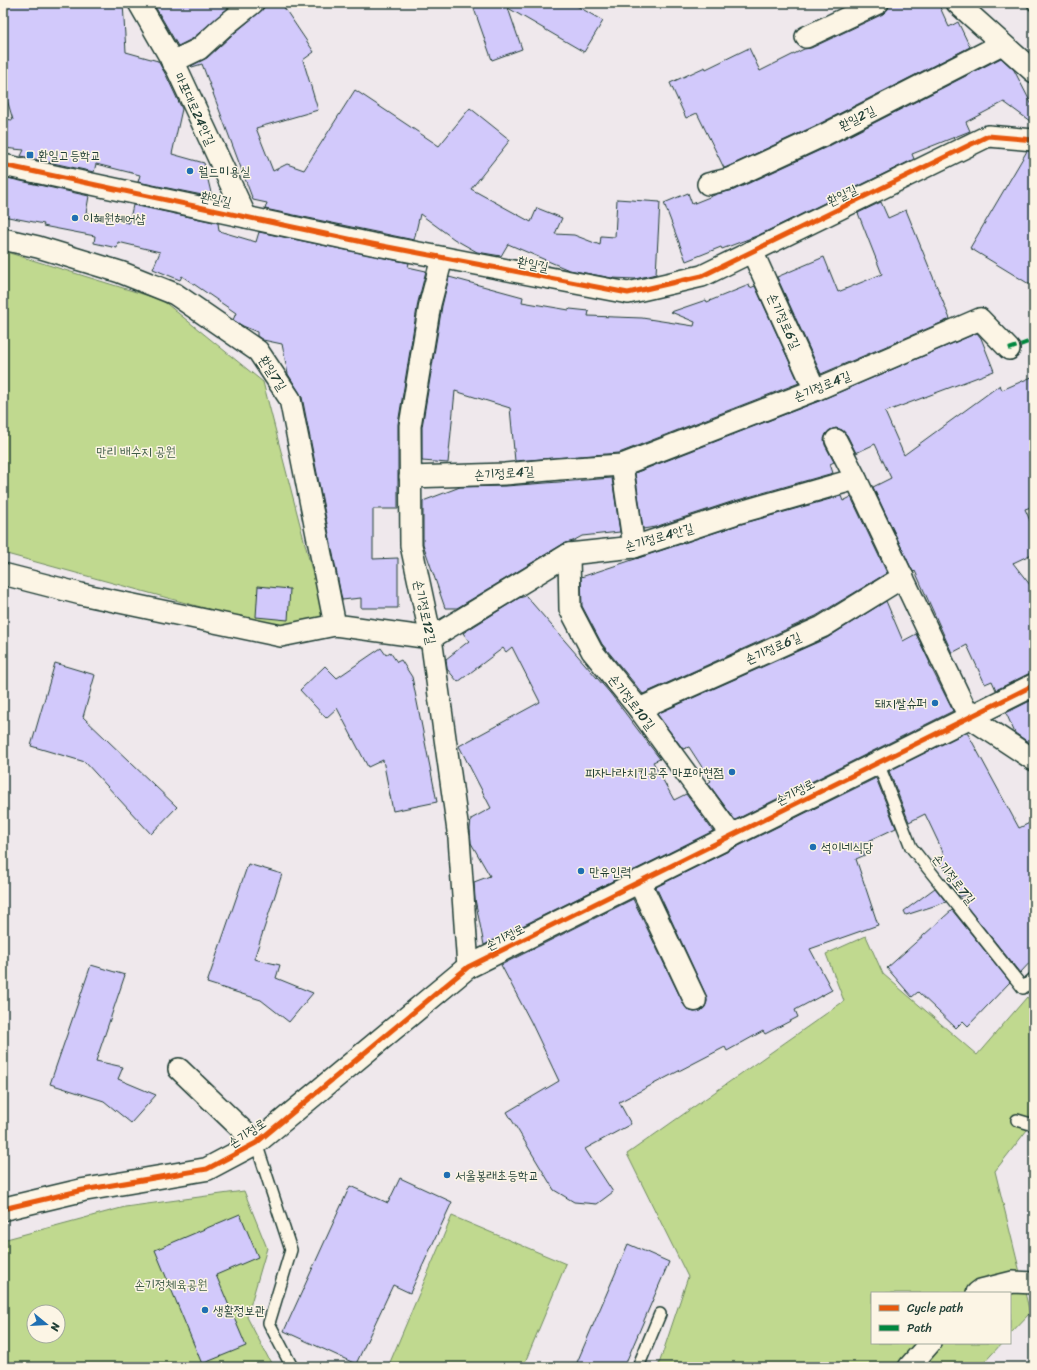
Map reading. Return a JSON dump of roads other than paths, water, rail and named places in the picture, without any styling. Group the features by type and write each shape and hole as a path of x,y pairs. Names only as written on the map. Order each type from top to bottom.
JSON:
{"street":[{"name":"마포대로24안길","path":"139,3 172,62 246,217"},
{"path":"172,62 199,49 253,3"},
{"path":"806,37 878,3"},
{"path":"957,3 1034,72"},
{"name":"환일2길","path":"708,184 729,179 824,135 1002,44"},
{"name":"환일길","path":"3,165 372,244 628,293 702,276 988,136 1034,140"},
{"name":"환일7길","path":"3,239 38,247 120,272 175,294 258,351 290,399 335,625"},
{"name":"손기정로6길","path":"752,251 815,390"},
{"name":"손기정로12길","path":"442,258 430,304 410,426 411,545 431,638 458,838 468,967"},
{"name":"손기정로4길","path":"410,477 505,474 559,468 622,465 815,390 980,319 1009,350"},
{"path":"836,440 969,717 1034,760"},
{"path":"622,465 634,547"},
{"name":"손기정로4안길","path":"431,638 569,554 634,547 734,514 856,479"},
{"name":"손기정로10길","path":"569,554 570,608 592,650 639,709 732,836"},
{"path":"3,574 81,594 280,636 335,625 431,638"},
{"name":"손기정로6길","path":"639,709 822,627 903,577"},
{"name":"손기정로","path":"3,1209 83,1190 207,1169 256,1143 468,967 1034,685"},
{"path":"640,882 695,1000"},
{"path":"179,1069 256,1143"},
{"path":"979,1292 981,1290 1014,1282 1034,1283"},
{"path":"909,1367 929,1344"}],"lane":[{"name":"손기정로7길","path":"878,763 911,847 1024,988 1034,978"},
{"path":"1017,1120 1034,1125"},
{"path":"256,1143 291,1250 269,1323 292,1367"},
{"path":"638,1367 660,1314"}],"place":[{"name":"환일고등학교","path":"30,155"},
{"name":"월드미용실","path":"190,171"},
{"name":"이혜원헤어샵","path":"75,218"},
{"name":"돼지쌀슈퍼","path":"935,703"},
{"name":"피자나라치킨공주 마포아현점","path":"732,772"},
{"name":"석이네식당","path":"813,847"},
{"name":"만유인력","path":"581,871"},
{"name":"서울봉래초등학교","path":"447,1175"},
{"name":"생활정보관","path":"205,1310"}],"park label":[{"name":"만리 배수지 공원","path":"136,451"},
{"name":"손기정체육공원","path":"171,1284"}]}
